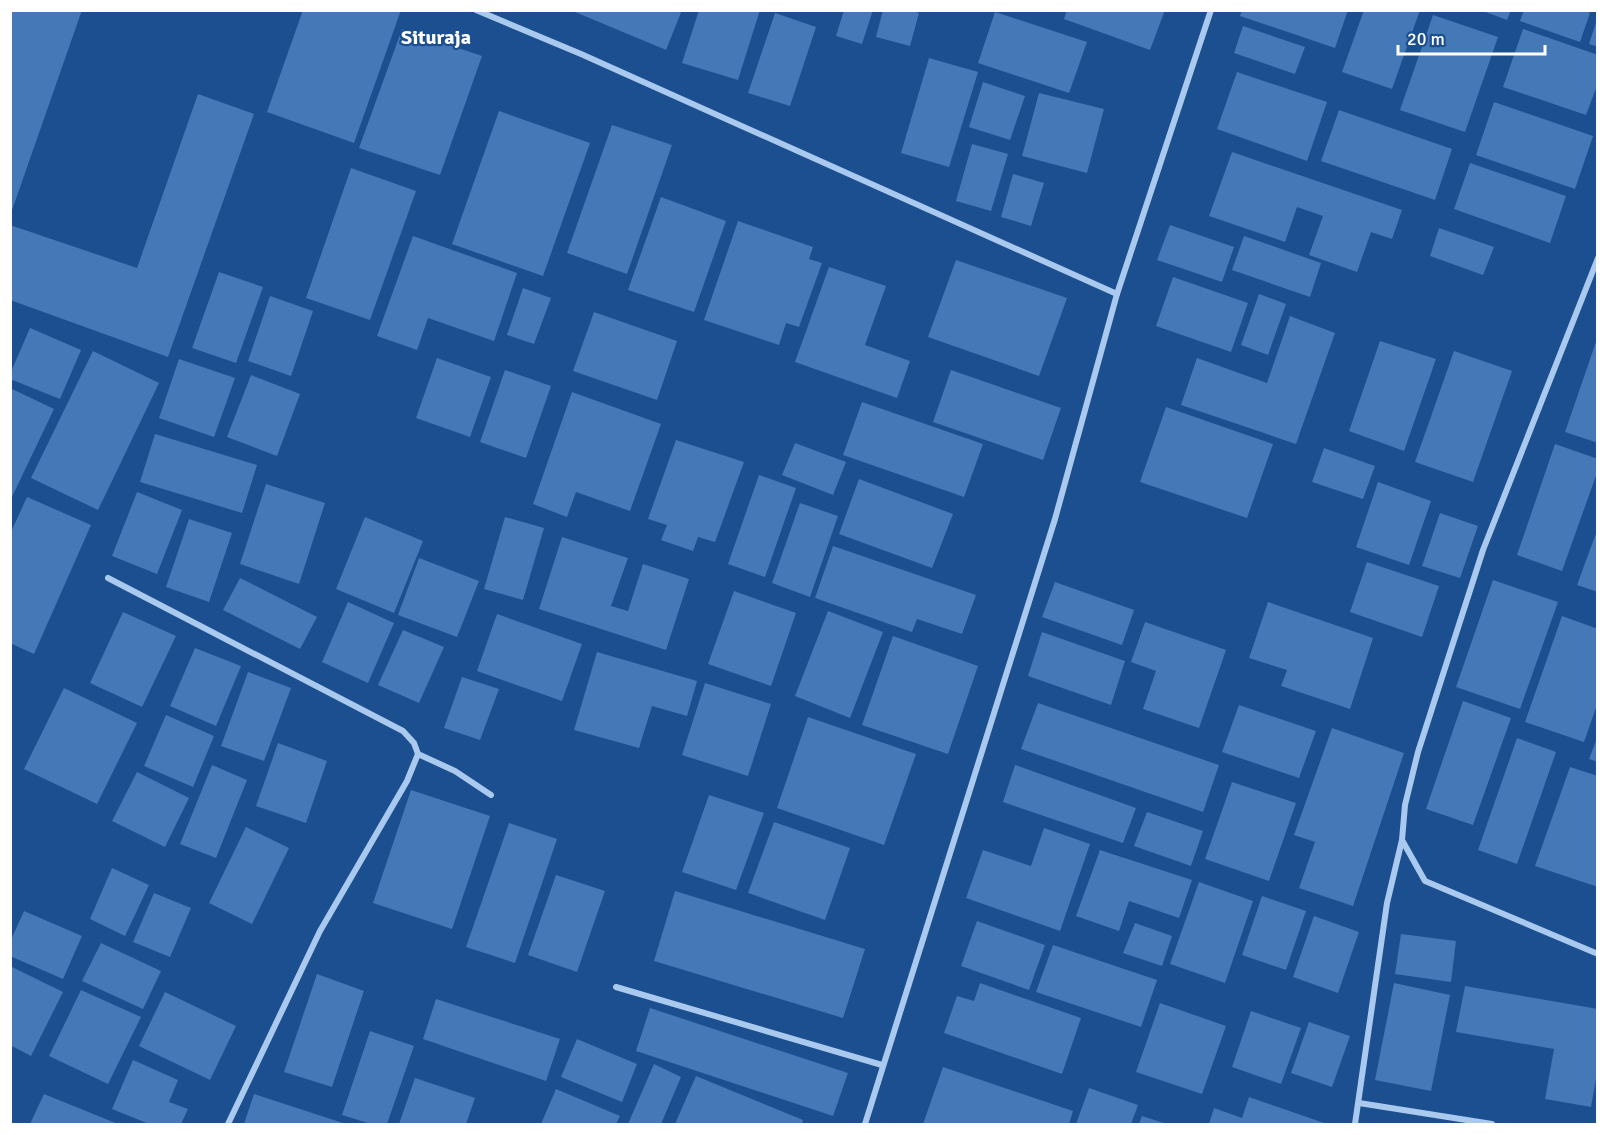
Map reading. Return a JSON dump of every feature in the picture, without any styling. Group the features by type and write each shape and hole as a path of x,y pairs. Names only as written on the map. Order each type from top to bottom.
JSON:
{"street":[{"path":"476,10 581,54 1117,294"},
{"path":"865,1125 986,733 1055,519 1117,294 1211,10"},
{"path":"1355,1125 1387,903 1402,840 1405,805 1418,752 1483,550 1598,258"},
{"path":"108,578 403,730 414,743 418,754 407,781 320,931 228,1125"},
{"path":"418,754 455,771 491,795"},
{"path":"1402,840 1425,881 1597,952"},
{"path":"616,987 882,1065"},
{"path":"1359,1102 1492,1125"}],"building":[{"path":"10,10 82,10 11,213 10,213"},
{"path":"303,10 401,10 354,143 267,112"},
{"path":"576,10 682,10 666,50 575,12"},
{"path":"699,10 760,10 738,80 682,63"},
{"path":"844,10 873,10 862,44 836,36"},
{"path":"883,10 909,10 919,13 910,46 876,37"},
{"path":"1067,10 1165,10 1150,50 1064,19"},
{"path":"1242,10 1348,10 1335,48 1240,16"},
{"path":"1364,10 1420,10 1392,89 1342,72"},
{"path":"1480,10 1511,10 1507,20"},
{"path":"1524,10 1583,10 1590,13 1580,42 1520,21"},
{"path":"995,12 1087,42 1069,93 978,63"},
{"path":"775,13 816,27 790,106 748,93"},
{"path":"1433,15 1498,37 1465,132 1400,110"},
{"path":"1598,19 1598,47 1589,44"},
{"path":"1243,26 1305,47 1295,74 1234,53"},
{"path":"402,29 482,56 440,175 359,148"},
{"path":"1523,29 1598,55 1598,83 1586,115 1503,87"},
{"path":"929,58 978,72 949,167 901,153"},
{"path":"1237,72 1327,102 1307,161 1217,129"},
{"path":"983,82 1025,96 1010,140 969,127"},
{"path":"1039,93 1104,109 1087,173 1022,156"},
{"path":"198,94 254,114 168,357 10,300 10,225 137,268"},
{"path":"1494,102 1593,136 1575,189 1476,155"},
{"path":"1339,110 1452,149 1435,200 1321,161"},
{"path":"499,111 590,143 543,276 452,244"},
{"path":"612,125 672,145 627,274 567,253"},
{"path":"972,144 1008,154 991,211 956,201"},
{"path":"1232,152 1402,210 1392,239 1371,232 1357,272 1309,255 1323,216 1297,207 1285,242 1209,216"},
{"path":"1470,163 1566,196 1550,243 1454,209"},
{"path":"351,168 416,191 370,320 306,298"},
{"path":"1013,174 1044,183 1031,226 1001,217"},
{"path":"661,197 726,221 694,312 628,290"},
{"path":"738,221 813,247 809,259 822,263 799,327 786,323 779,345 704,320"},
{"path":"1170,225 1234,247 1222,282 1157,260"},
{"path":"1439,228 1494,247 1483,275 1430,256"},
{"path":"413,236 517,273 494,341 428,318 417,350 377,336"},
{"path":"1244,236 1321,263 1310,297 1232,270"},
{"path":"956,260 1067,298 1039,376 928,337"},
{"path":"829,267 886,286 865,345 910,361 897,398 795,362"},
{"path":"219,272 263,287 236,363 192,348"},
{"path":"1173,277 1248,303 1231,352 1156,326"},
{"path":"523,288 551,298 534,344 507,335"},
{"path":"1259,294 1286,304 1268,355 1241,345"},
{"path":"270,296 313,311 291,376 248,361"},
{"path":"594,312 677,341 657,400 573,371"},
{"path":"1290,316 1335,333 1296,444 1181,405 1197,358 1267,383"},
{"path":"30,328 81,350 60,399 10,379 10,374"},
{"path":"1598,339 1598,443 1565,432"},
{"path":"1380,341 1436,359 1404,451 1349,431"},
{"path":"93,351 159,383 98,510 31,478"},
{"path":"1454,351 1512,371 1473,482 1415,462"},
{"path":"437,358 491,377 470,437 416,418"},
{"path":"179,359 235,378 214,437 159,418"},
{"path":"505,370 551,386 526,458 480,442"},
{"path":"951,370 1061,408 1043,460 933,422"},
{"path":"251,375 300,394 277,456 227,437"},
{"path":"10,388 54,409 10,501"},
{"path":"572,392 661,424 630,511 576,492 567,517 533,504"},
{"path":"862,402 983,444 964,497 843,455"},
{"path":"1166,407 1273,444 1247,518 1140,482"},
{"path":"155,434 257,465 242,513 140,482"},
{"path":"676,440 744,462 715,542 698,537 693,551 661,540 667,525 648,519"},
{"path":"795,443 846,462 833,495 782,475"},
{"path":"1555,444 1598,459 1598,470 1562,571 1517,555"},
{"path":"1324,448 1375,466 1363,499 1312,482"},
{"path":"759,475 796,488 765,577 728,564"},
{"path":"859,479 953,514 932,568 839,534"},
{"path":"1378,482 1431,501 1409,565 1356,547"},
{"path":"266,484 325,503 299,584 240,564"},
{"path":"137,492 182,510 157,574 112,556"},
{"path":"27,497 91,525 34,654 10,643 10,534"},
{"path":"800,503 838,516 810,597 772,583"},
{"path":"1440,513 1478,526 1460,578 1422,566"},
{"path":"365,517 423,541 394,613 336,589"},
{"path":"505,517 544,528 523,600 484,589"},
{"path":"189,519 232,533 209,602 166,587"},
{"path":"1598,528 1598,592 1577,585"},
{"path":"562,537 628,558 611,606 628,611 643,564 689,579 666,650 539,609"},
{"path":"833,546 976,595 962,634 917,619 912,632 815,598"},
{"path":"419,558 479,581 457,637 398,615"},
{"path":"1367,562 1439,586 1422,637 1350,612"},
{"path":"240,578 317,617 300,649 223,610"},
{"path":"1493,580 1558,602 1520,709 1456,687"},
{"path":"1055,582 1134,610 1122,645 1042,617"},
{"path":"734,591 796,613 771,686 708,664"},
{"path":"348,602 394,623 368,683 322,662"},
{"path":"1268,602 1373,638 1350,709 1281,686 1287,670 1249,658"},
{"path":"828,611 883,632 850,718 795,696"},
{"path":"123,612 176,636 142,707 90,683"},
{"path":"497,614 582,644 562,701 477,671"},
{"path":"1562,616 1598,629 1598,702 1584,742 1525,722"},
{"path":"1145,622 1226,650 1199,728 1143,709 1156,671 1131,662"},
{"path":"403,630 444,647 419,703 378,685"},
{"path":"1042,632 1125,661 1111,705 1028,676"},
{"path":"893,636 978,666 948,754 862,725"},
{"path":"195,648 241,666 216,726 170,706"},
{"path":"597,652 697,681 687,716 652,706 639,748 574,730"},
{"path":"248,672 291,688 264,761 221,746"},
{"path":"462,677 499,689 480,740 444,728"},
{"path":"705,683 771,704 748,776 682,755"},
{"path":"64,688 137,723 97,804 24,769"},
{"path":"1463,701 1511,718 1473,825 1426,809"},
{"path":"1038,703 1219,765 1203,812 1021,749"},
{"path":"1239,705 1316,731 1299,778 1222,752"},
{"path":"166,715 214,736 193,787 144,766"},
{"path":"808,717 916,754 884,845 777,808"},
{"path":"1332,728 1404,753 1353,906 1299,888 1315,842 1294,835"},
{"path":"1598,736 1598,762 1589,759"},
{"path":"1517,738 1556,752 1517,864 1478,850"},
{"path":"278,743 327,761 306,823 256,806"},
{"path":"212,765 247,780 216,858 180,844"},
{"path":"1015,765 1136,808 1123,843 1003,802"},
{"path":"1570,767 1598,776 1598,887 1535,866"},
{"path":"137,772 189,798 165,847 112,821"},
{"path":"1232,782 1296,803 1269,881 1205,859"},
{"path":"411,790 490,816 452,929 373,903"},
{"path":"709,795 764,813 736,890 682,872"},
{"path":"1147,812 1203,831 1191,866 1134,846"},
{"path":"774,822 850,848 825,920 748,893"},
{"path":"509,823 557,839 515,963 466,947"},
{"path":"246,827 289,848 252,924 209,903"},
{"path":"1044,828 1090,844 1060,931 966,898 983,850 1031,866"},
{"path":"1100,850 1192,880 1179,918 1129,901 1119,931 1076,916"},
{"path":"112,868 149,885 125,936 90,919"},
{"path":"556,875 605,891 577,972 528,955"},
{"path":"1199,882 1253,901 1225,983 1170,964"},
{"path":"675,891 865,949 843,1018 654,961"},
{"path":"154,893 191,908 170,957 133,942"},
{"path":"1262,896 1306,911 1286,970 1242,955"},
{"path":"24,911 82,936 63,979 10,956 10,942"},
{"path":"1314,916 1359,932 1338,993 1293,977"},
{"path":"977,921 1045,945 1029,990 961,966"},
{"path":"1135,923 1172,936 1162,966 1123,953"},
{"path":"1401,934 1456,941 1451,982 1395,974"},
{"path":"101,943 161,971 143,1009 82,981"},
{"path":"1053,945 1157,980 1141,1027 1036,992"},
{"path":"10,966 63,992 31,1056 10,1045"},
{"path":"317,974 364,991 332,1087 284,1072"},
{"path":"980,983 1081,1018 1062,1074 944,1033 957,996 974,1001"},
{"path":"1394,983 1450,995 1431,1091 1375,1080"},
{"path":"1465,986 1598,1009 1598,1068 1591,1107 1545,1099 1554,1049 1456,1032"},
{"path":"81,990 141,1017 108,1084 49,1056"},
{"path":"165,992 236,1026 210,1080 139,1046"},
{"path":"436,999 560,1039 546,1081 423,1039"},
{"path":"1160,1003 1226,1026 1202,1094 1136,1072"},
{"path":"650,1008 848,1073 833,1116 636,1051"},
{"path":"1251,1011 1301,1028 1281,1084 1232,1067"},
{"path":"1309,1022 1350,1036 1332,1087 1291,1073"},
{"path":"370,1031 414,1046 387,1124 371,1124 342,1115"},
{"path":"577,1039 637,1064 622,1102 561,1077"},
{"path":"133,1060 178,1080 169,1102 188,1109 181,1124 149,1124 112,1109"},
{"path":"654,1064 681,1077 661,1124 628,1124"},
{"path":"943,1067 1073,1111 1069,1124 923,1124"},
{"path":"696,1076 803,1120 802,1124 675,1124"},
{"path":"415,1078 475,1098 466,1124 399,1124"},
{"path":"1089,1088 1138,1105 1131,1124 1076,1124"},
{"path":"556,1089 620,1116 616,1124 541,1124"},
{"path":"44,1094 118,1124 30,1124"},
{"path":"254,1094 346,1124 244,1124"},
{"path":"1249,1097 1327,1124 1209,1124 1214,1108 1242,1118"},
{"path":"1142,1116 1167,1124 1139,1124"}],"district":[{"name":"Situraja","path":"436,37"}]}
